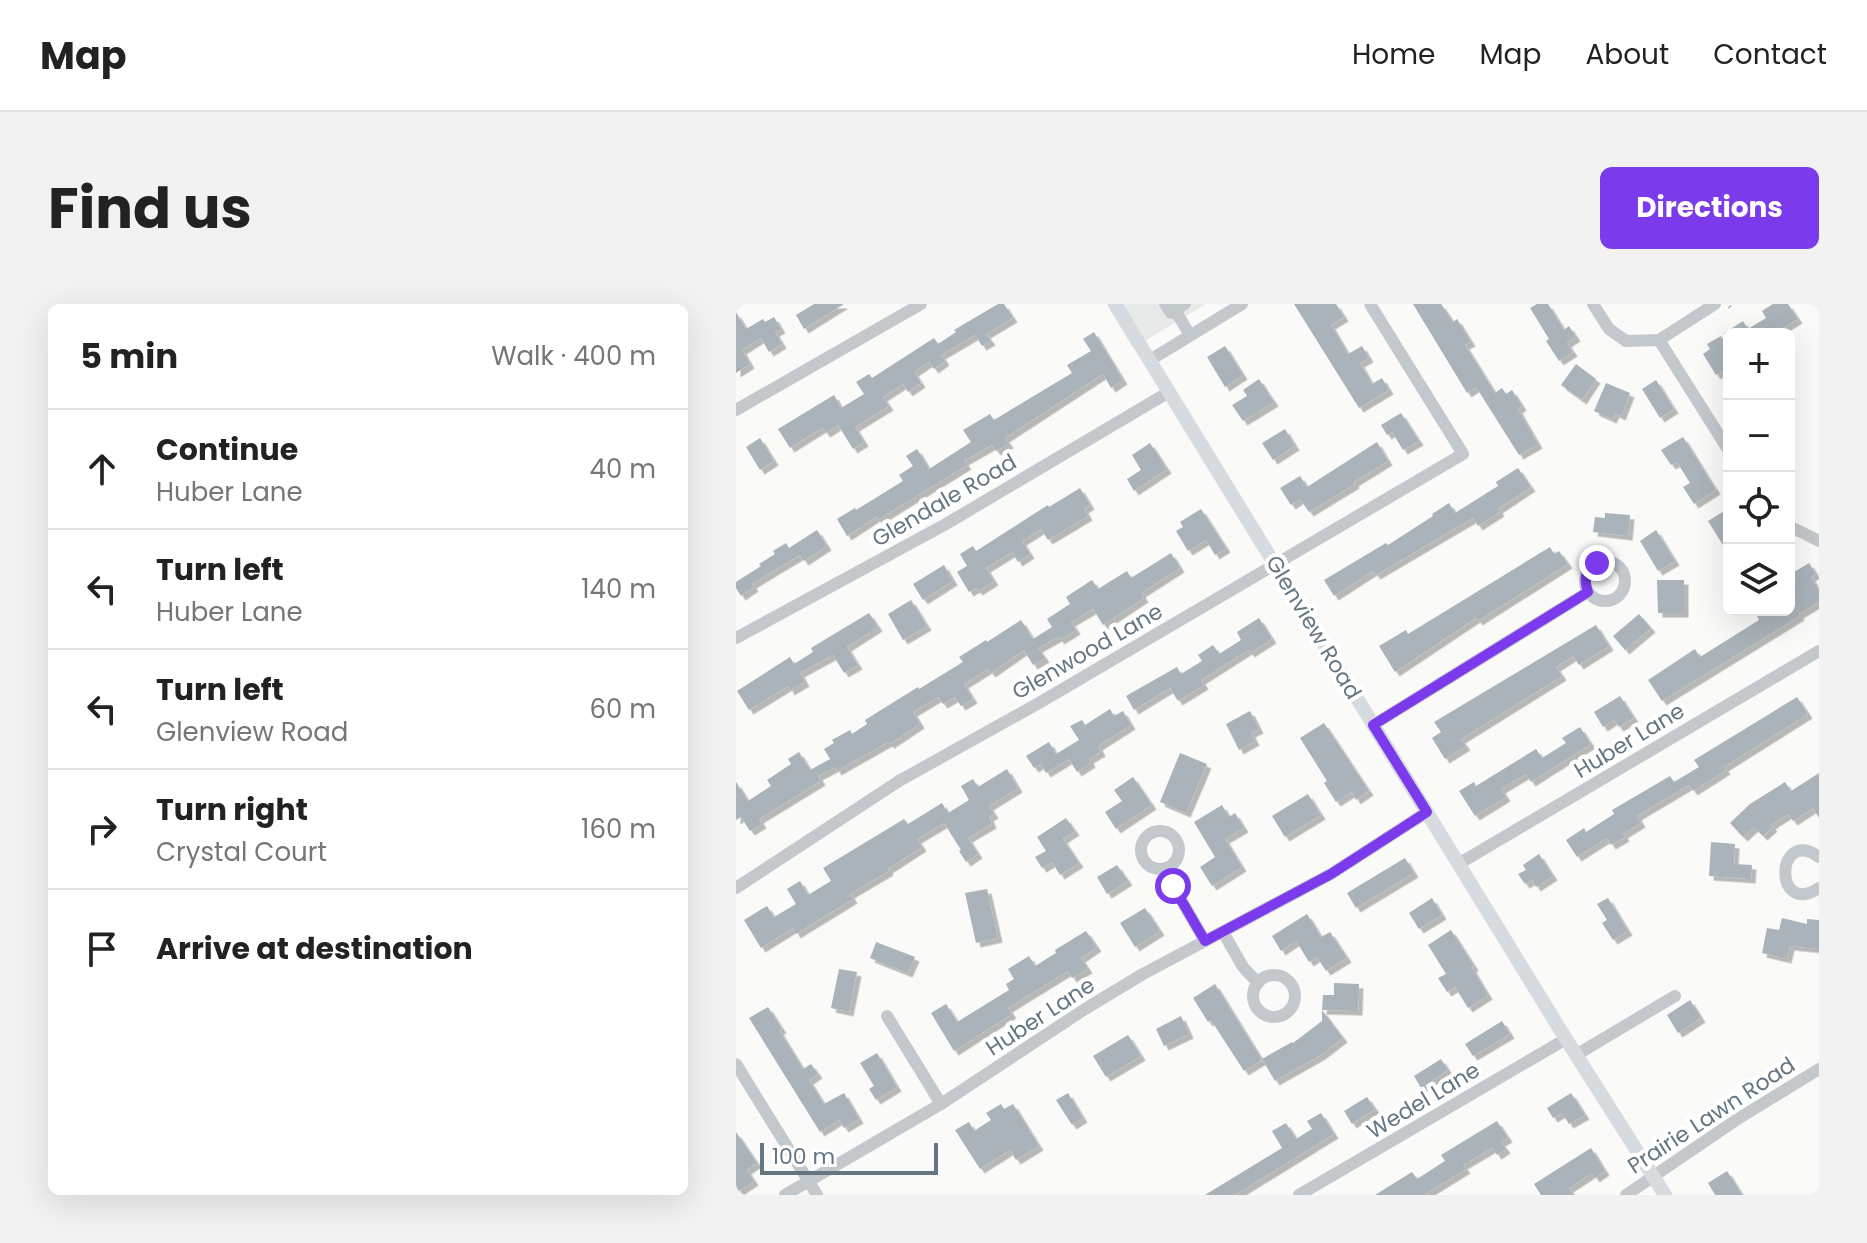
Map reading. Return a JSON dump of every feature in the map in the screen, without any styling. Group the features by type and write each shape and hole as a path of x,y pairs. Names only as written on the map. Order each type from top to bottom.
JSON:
{"main road":[{"name":"Glenview Road","path":"1115,304 1665,1195"}],"street":[{"path":"736,410 921,304"},
{"path":"1150,360 1242,304"},
{"name":"Glenwood Lane","path":"736,888 899,781 1039,703 1463,454 1370,304"},
{"path":"1593,304 1609,329 1626,341 1659,340 1715,304"},
{"path":"1175,306 1190,335"},
{"path":"1659,340 1723,441"},
{"name":"Glendale Road","path":"736,638 946,524 1169,392"},
{"path":"1795,529 1819,541"},
{"path":"1373,725 1588,592"},
{"name":"Huber Lane","path":"1460,863 1819,651"},
{"name":"Huber Lane","path":"785,1195 941,1104 1143,974 1331,874 1427,812"},
{"path":"1819,857 1799,852 1788,860 1784,872 1793,890 1806,894 1819,888"},
{"path":"1167,868 1173,886 1205,941"},
{"path":"1223,932 1243,967 1258,983"},
{"path":"1576,1055 1675,996"},
{"path":"887,1016 941,1104"},
{"name":"Wedel Lane","path":"1299,1195 1566,1039"},
{"path":"736,1064 817,1195"},
{"name":"Prairie Lawn Road","path":"1626,1195 1819,1069"}],"shaded area":[{"path":"1107,304 1206,304 1133,348"}],"building":[{"path":"814,304 844,304 804,329 796,315"},
{"path":"998,304 1004,304 1013,318 986,334 991,341 982,346 975,335 941,355 945,361 934,369 929,362 914,372 921,383 908,392 903,384 883,397 889,406 855,427 864,442 853,449 838,425 826,433 822,428 790,448 778,429 834,395 841,408 864,394 856,382 869,374 872,378 934,338 938,344 956,332 954,330"},
{"path":"1294,304 1336,304 1344,317 1331,325 1348,354 1362,346 1369,358 1360,363 1372,384 1382,378 1389,390 1359,408"},
{"path":"1413,304 1441,304 1453,322 1457,319 1471,342 1465,345 1495,393 1502,388 1506,394 1512,390 1522,406 1518,409 1538,444 1519,455 1476,387 1467,393"},
{"path":"1548,304 1564,330 1569,326 1576,337 1567,343 1573,352 1559,361 1530,308"},
{"path":"1773,304 1788,304 1798,319 1783,328 1750,328 1766,318 1762,311"},
{"path":"736,312 746,329 763,319 765,322 774,317 781,329 775,332 782,344 769,352 761,338 742,350 750,364 736,373"},
{"path":"1743,321 1747,328 1732,328"},
{"path":"1094,332 1123,380 1111,388 1103,374 1005,438 1009,444 996,451 992,445 964,461 967,465 847,536 837,519 903,481 899,475 913,466 906,456 917,449 929,469 971,442 963,430 990,414 994,420 1072,373 1067,365 1091,351 1083,339"},
{"path":"1721,336 1723,339 1723,371 1716,375 1703,354 1710,349 1707,344"},
{"path":"1225,346 1243,375 1225,387 1207,357"},
{"path":"1576,364 1596,379 1582,400 1561,385"},
{"path":"1259,379 1274,402 1243,421 1232,405 1247,396 1243,390"},
{"path":"1656,380 1674,409 1660,418 1642,389"},
{"path":"1606,383 1630,393 1621,416 1615,413 1612,419 1594,411"},
{"path":"1401,413 1419,441 1403,450 1392,432 1387,435 1381,425"},
{"path":"1285,429 1295,446 1273,460 1262,443"},
{"path":"1683,437 1716,490 1694,504 1683,487 1690,483 1677,462 1671,465 1661,450"},
{"path":"760,438 774,461 760,470 746,447"},
{"path":"1377,442 1388,461 1309,512 1300,499 1291,505 1280,488 1300,476 1307,487"},
{"path":"1150,443 1167,469 1134,491 1127,479 1141,470 1132,455"},
{"path":"1518,468 1531,487 1498,509 1500,512 1478,526 1473,518 1376,575 1373,571 1334,596 1324,580 1386,543 1388,545 1449,503 1455,513 1498,486 1496,482"},
{"path":"1080,488 1090,505 1084,509 1088,516 1048,540 1041,529 1022,541 1030,554 1018,562 1012,552 986,568 994,581 978,591 976,588 969,592 957,572 967,566 960,554 973,546 976,551"},
{"path":"1201,509 1226,548 1215,555 1206,540 1188,551 1176,531 1183,527 1180,522"},
{"path":"1723,512 1723,545 1708,521"},
{"path":"1605,513 1630,515 1628,536 1593,532 1595,517 1605,518"},
{"path":"817,530 827,546 804,561 800,555 752,584 754,587 741,596 736,582 761,566 759,564 775,554 773,551 786,543 789,548"},
{"path":"1656,530 1675,561 1658,571 1640,541"},
{"path":"1550,547 1554,554 1559,551 1568,564 1478,621 1476,618 1395,672 1379,646 1406,630 1408,634"},
{"path":"1171,553 1180,568 1141,593 1144,598 1103,625 1093,609 1071,622 1076,630 1038,648 1045,658 1033,665 1024,650 991,673 988,669 964,684 973,699 961,706 955,697 943,704 938,697 913,712 920,724 890,744 888,742 837,771 835,767 818,776 821,781 759,819 762,824 750,831 741,817 736,820 736,782 748,801 771,786 767,780 791,764 788,759 799,752 810,770 830,759 824,749 834,743 832,740 850,730 852,734 867,724 865,720 963,662 959,657 986,640 1021,620 1033,639 1052,627 1047,619 1070,604 1066,597 1092,580 1098,589 1127,571 1131,578"},
{"path":"1809,563 1816,574 1811,577 1819,590 1819,602 1662,701 1648,680 1695,649 1700,657 1759,620 1757,616 1795,616 1795,571"},
{"path":"944,565 953,581 923,600 913,584"},
{"path":"1657,580 1684,580 1684,613 1658,613"},
{"path":"911,600 927,626 903,640 888,614"},
{"path":"869,613 878,627 847,647 858,665 844,673 833,655 800,673 805,682 790,691 788,686 749,710 737,691 790,657 794,664 813,652 811,648"},
{"path":"1639,614 1651,628 1625,650 1613,636"},
{"path":"1259,618 1272,639 1250,653 1248,650 1201,680 1204,685 1178,701 1170,688 1134,710 1126,696 1177,667 1181,674 1202,661 1198,655 1213,645 1219,654 1241,640 1237,632"},
{"path":"1596,625 1609,646 1579,665 1573,656 1556,667 1562,676 1461,739 1466,746 1445,759 1432,738 1441,732 1434,722"},
{"path":"1620,696 1634,718 1619,727 1614,720 1603,727 1594,712"},
{"path":"1797,697 1808,714 1724,767 1726,770 1693,791 1689,785 1637,816 1641,823 1623,834 1625,837 1611,845 1607,838 1577,857 1566,840 1584,828 1586,832 1614,814 1612,810 1670,776 1674,782 1699,767 1694,760"},
{"path":"1110,709 1114,716 1123,711 1131,725 1098,746 1101,752 1077,772 1069,759 1046,773 1041,764 1034,768 1026,756 1049,742 1056,754 1079,740 1070,726 1082,720 1085,725"},
{"path":"1250,711 1259,729 1251,733 1255,741 1239,750 1226,724"},
{"path":"1324,723 1369,791 1356,800 1352,792 1336,802 1324,783 1327,781 1300,738"},
{"path":"1580,727 1591,744 1531,782 1526,774 1501,789 1506,797 1475,816 1459,791 1474,782 1476,786 1536,749 1542,758 1566,743 1562,738"},
{"path":"1180,753 1207,764 1186,813 1160,802"},
{"path":"1007,769 1018,788 989,806 994,814 989,817 992,824 968,838 978,854 966,862 944,823 917,839 922,847 850,894 853,899 796,934 793,928 761,948 744,920 767,906 774,917 796,904 787,889 800,881 808,895 831,881 823,868 904,819 908,824 942,803 948,813 969,800 961,786 973,779 978,787"},
{"path":"1819,773 1819,818 1813,808 1793,821 1788,814 1771,825 1773,827 1763,836 1754,827 1743,837 1730,823 1750,804 1785,782 1791,791"},
{"path":"1133,777 1152,805 1116,829 1105,812 1122,801 1114,790"},
{"path":"1308,794 1321,815 1285,837 1272,816"},
{"path":"1222,805 1229,817 1235,813 1244,828 1225,839 1242,867 1212,886 1200,867 1215,857 1194,822"},
{"path":"1066,818 1075,831 1063,839 1079,863 1060,875 1052,862 1042,868 1035,857 1046,851 1037,837"},
{"path":"1711,842 1735,844 1734,864 1752,865 1751,879 1709,876"},
{"path":"1539,854 1553,876 1536,887 1532,880 1525,884 1518,874 1526,870 1523,865"},
{"path":"1405,858 1414,873 1356,908 1347,893"},
{"path":"1117,865 1128,881 1107,894 1097,877"},
{"path":"987,889 998,938 976,943 965,893"},
{"path":"1432,898 1442,915 1419,929 1409,913"},
{"path":"1608,898 1628,931 1613,940 1602,923 1607,920 1597,904"},
{"path":"1145,908 1160,931 1135,947 1120,923"},
{"path":"1307,914 1321,937 1330,932 1347,958 1326,971 1317,957 1309,962 1296,941 1281,951 1272,936"},
{"path":"1782,918 1807,924 1807,919 1819,920 1819,949 1790,946 1787,959 1762,953 1767,928 1779,930"},
{"path":"1451,930 1488,995 1468,1008 1455,987 1447,992 1438,978 1446,974 1428,945"},
{"path":"1086,931 1097,947 1081,958 1088,969 1072,978 1068,971 1008,1008 1012,1014 954,1051 931,1013 946,1004 957,1022 1009,990 1006,984 1014,979 1008,969 1029,956 1035,966"},
{"path":"876,942 915,957 908,973 870,958"},
{"path":"839,969 857,972 849,1012 831,1008"},
{"path":"1334,983 1359,984 1358,1011 1322,1010 1323,995 1334,995"},
{"path":"1215,984 1262,1060 1244,1071 1193,998"},
{"path":"1690,1000 1701,1018 1678,1033 1667,1015"},
{"path":"768,1007 803,1069 811,1064 818,1074 809,1080 824,1104 844,1093 859,1119 844,1128 839,1120 820,1132 749,1018"},
{"path":"1322,1010 1343,1038 1321,1055 1275,1081 1262,1059 1293,1043 1322,1021"},
{"path":"1181,1016 1189,1034 1164,1046 1156,1029"},
{"path":"1502,1021 1510,1034 1473,1056 1465,1044"},
{"path":"1128,1035 1141,1056 1106,1077 1093,1056"},
{"path":"877,1053 897,1087 876,1100 869,1089 874,1086 860,1063"},
{"path":"1441,1059 1448,1070 1421,1088 1414,1076"},
{"path":"1068,1093 1083,1118 1072,1125 1056,1100"},
{"path":"1571,1093 1585,1115 1569,1124 1562,1113 1553,1118 1547,1108"},
{"path":"1367,1097 1375,1109 1352,1124 1344,1111"},
{"path":"1001,1104 1004,1109 1013,1104 1039,1146 1016,1160 1010,1150 980,1169 955,1130 969,1122 974,1131 991,1120 986,1113"},
{"path":"1321,1113 1334,1134 1235,1195 1205,1195 1282,1148 1272,1131 1286,1123 1296,1139 1312,1129 1307,1121"},
{"path":"1497,1121 1508,1138 1501,1142 1506,1149 1497,1155 1492,1148 1463,1165 1466,1169 1424,1195 1375,1195 1412,1172 1417,1179 1445,1161 1441,1155"},
{"path":"736,1132 757,1163 747,1170 754,1181 736,1193"},
{"path":"1591,1148 1605,1171 1595,1178 1592,1173 1569,1188 1573,1195 1541,1195 1534,1184"},
{"path":"1727,1171 1742,1195 1715,1195 1708,1183"}],"route":[{"path":"1173,886 1205,941 1331,874 1427,812 1373,725 1588,592 1585,586 1587,572 1597,563"}]}
